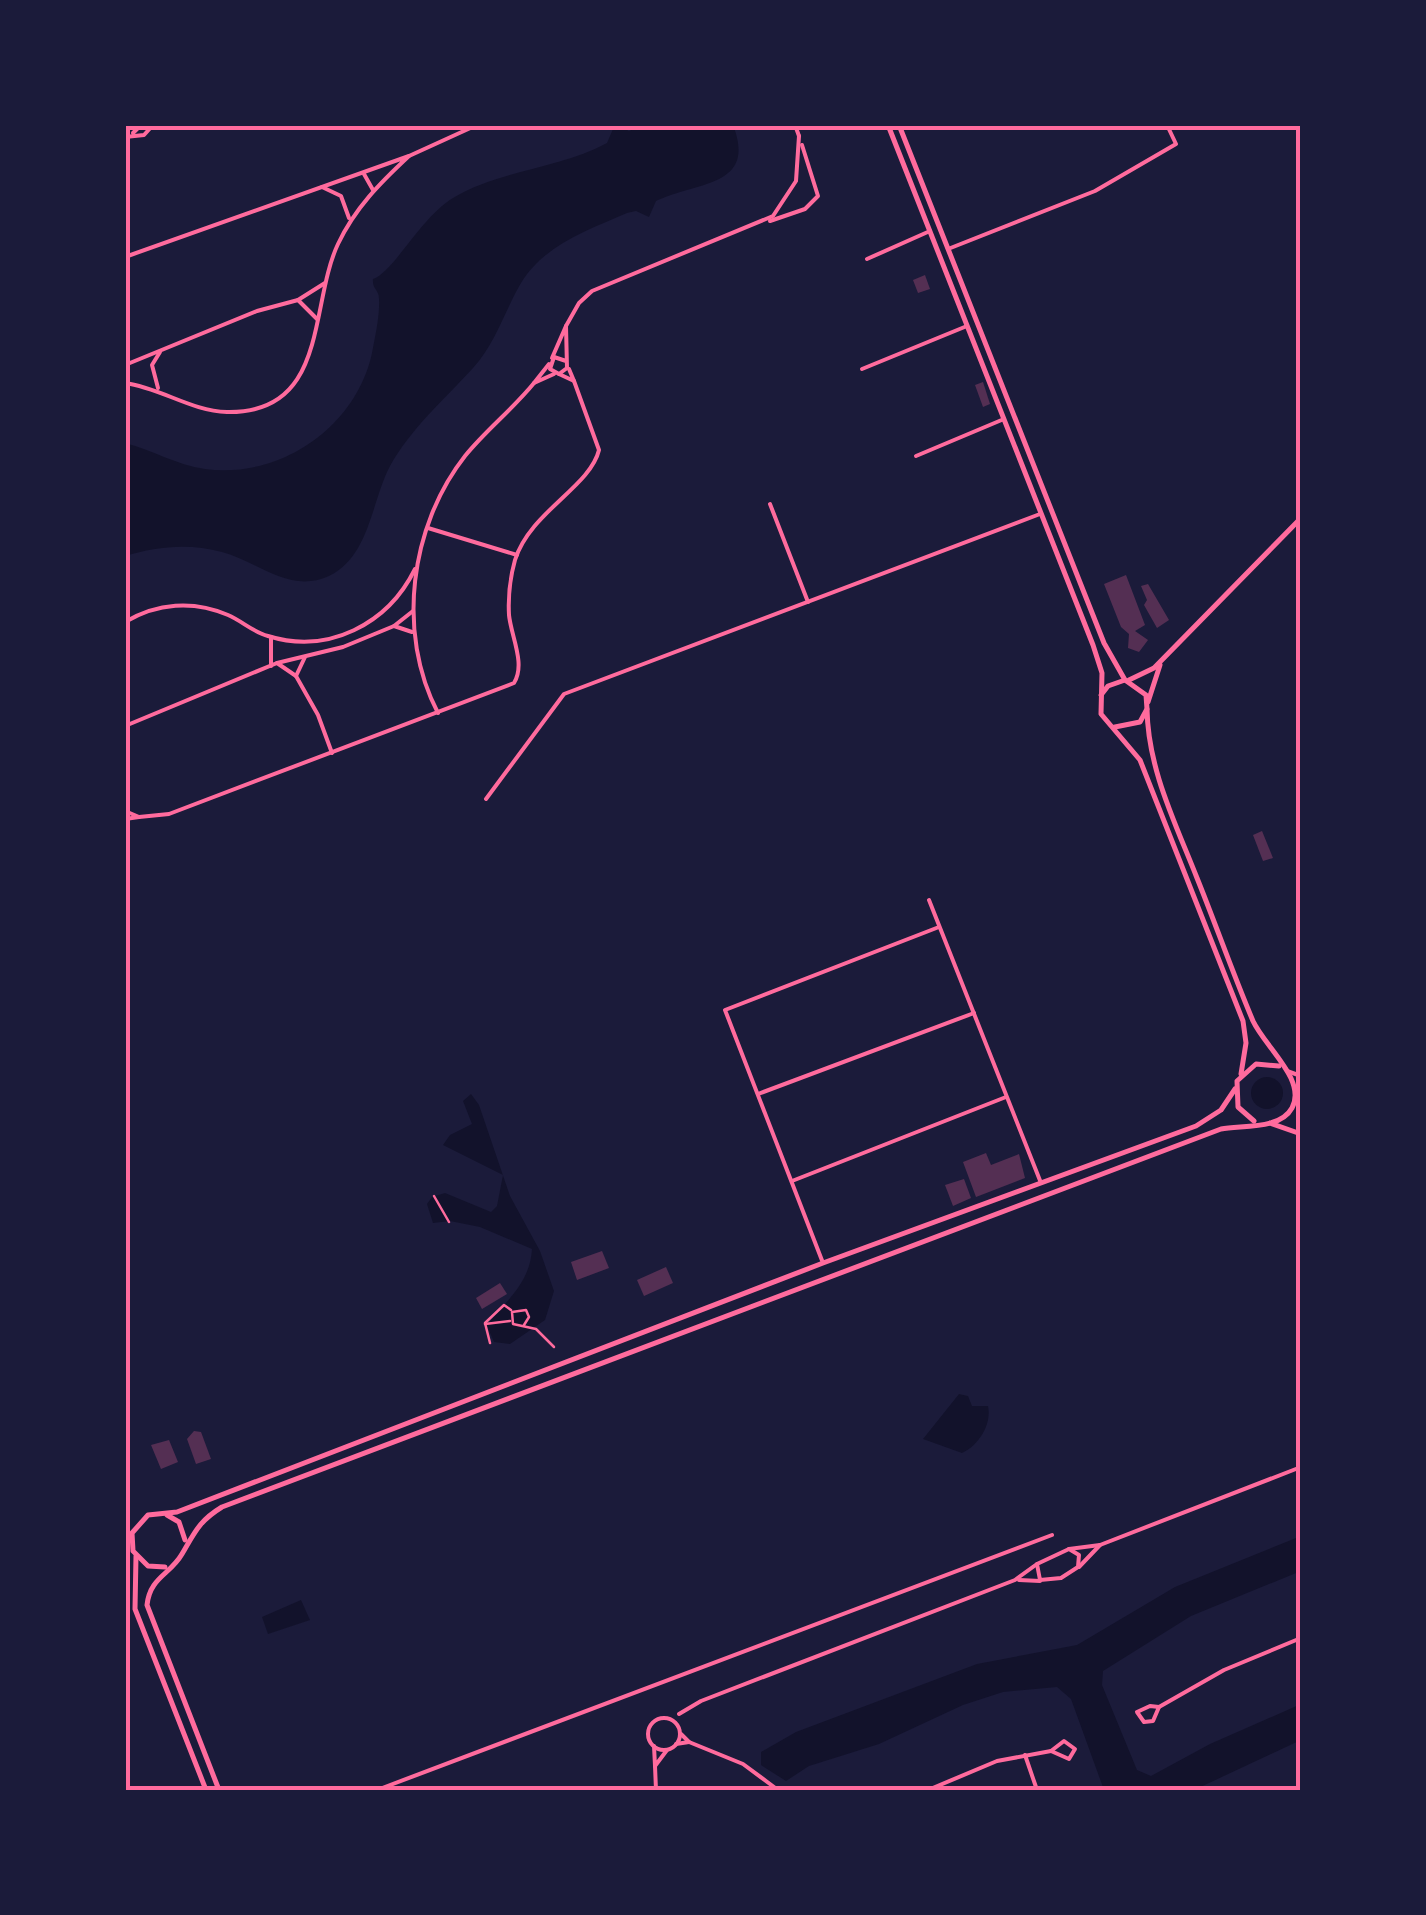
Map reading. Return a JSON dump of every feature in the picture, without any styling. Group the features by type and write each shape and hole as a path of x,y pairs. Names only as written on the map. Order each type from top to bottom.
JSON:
{"main road":[{"path":"206,1790 136,1609 136,1556 131,1542 135,1526 148,1515 164,1514 1209,1120 1235,1089 1246,1042 1243,1021 1140,760 1101,714 1099,660 888,125"},
{"path":"899,125 1104,643 1127,680 1142,688 1147,706 1147,739 1156,773 1252,1019 1298,1097 1285,1117 1270,1123"},
{"path":"1100,698 1108,686 1149,672 1301,518"},
{"path":"1115,727 1134,726 1147,706 1163,658"},
{"path":"1241,1074 1264,1062 1284,1069"},
{"path":"1235,1089 1238,1106 1258,1123"},
{"path":"219,1790 147,1605 150,1586 185,1546 194,1526 222,1507 1214,1132 1270,1123 1301,1134"},
{"path":"164,1514 178,1522 185,1546"},
{"path":"136,1556 148,1566 168,1566"}],"street":[{"path":"127,136 141,125"},
{"path":"127,136 144,135 153,125"},
{"path":"125,256 364,174 476,125"},
{"path":"438,713 422,676 413,601 428,528 467,454 534,383 550,361 573,310 592,291 688,249 805,210 818,196 795,125"},
{"path":"948,249 1114,182 1176,144 1168,125"},
{"path":"760,224 793,190 801,158 799,136"},
{"path":"127,382 158,388 205,409 232,412 255,408 297,378 312,353 325,283 348,223 373,190 409,156"},
{"path":"364,174 370,178 373,190"},
{"path":"345,180 339,189 348,223"},
{"path":"322,188 341,196"},
{"path":"346,204 360,205"},
{"path":"867,259 930,232"},
{"path":"125,365 298,300 325,283"},
{"path":"298,300 311,308 318,324"},
{"path":"125,819 169,814 508,686 517,678 509,598 517,555 541,516 598,456 599,442 567,363 566,326"},
{"path":"862,369 968,326"},
{"path":"158,388 152,365 163,348"},
{"path":"550,361 560,356 567,363"},
{"path":"550,361 557,374 574,381"},
{"path":"534,383 557,374 567,363"},
{"path":"916,456 1004,419"},
{"path":"770,504 808,602"},
{"path":"486,799 558,698 1042,513"},
{"path":"428,528 517,555"},
{"path":"125,622 150,610 194,606 226,614 272,637 306,642 338,636 372,622 397,598 419,558"},
{"path":"397,598 413,601"},
{"path":"125,726 274,664 343,647 394,626 413,610"},
{"path":"394,626 409,628 415,636"},
{"path":"272,637 274,664"},
{"path":"296,676 306,656"},
{"path":"274,664 296,676 318,715 332,754"},
{"path":"125,811 139,817"},
{"path":"929,900 1040,1183"},
{"path":"824,1262 726,1010 940,927"},
{"path":"758,1094 974,1013"},
{"path":"1284,1069 1301,1076"},
{"path":"792,1180 1007,1097"},
{"path":"434,1196 449,1222"},
{"path":"484,1324 504,1305 512,1312 526,1310 529,1317 524,1325"},
{"path":"511,1321 512,1312"},
{"path":"484,1324 511,1321 524,1325 554,1347"},
{"path":"484,1324 490,1343"},
{"path":"656,1790 650,1725 806,1658 1014,1580 1036,1564 1069,1549 1100,1545 1301,1467"},
{"path":"377,1790 1052,1535"},
{"path":"1014,1580 1046,1582 1078,1567 1100,1545"},
{"path":"1069,1549 1078,1556 1078,1567"},
{"path":"1036,1564 1036,1575 1046,1582"},
{"path":"1159,1708 1140,1707 1137,1717 1148,1723 1159,1708 1224,1670 1301,1638"},
{"path":"680,1714 677,1725 689,1742 727,1755 778,1790"},
{"path":"666,1718 677,1725"},
{"path":"676,1744 680,1733"},
{"path":"928,1790 966,1772 1050,1751 1064,1741 1075,1750 1066,1759 1050,1751"},
{"path":"656,1766 668,1749 689,1742"},
{"path":"654,1746 668,1749"},
{"path":"1025,1755 1037,1790"}],"shaded area":[{"path":"643,125 733,125 737,160 719,179 656,201 649,217 636,211 627,213 568,240 542,258 521,283 481,358 399,452 361,542 343,567 314,581 301,581 198,547 161,548 125,556 125,443 194,467 233,470 261,466 311,443 350,404 363,380 379,312 373,279 390,266 441,207 490,181 588,152 607,143 613,129 619,126 629,131"},
{"path":"1267,1077 1279,1081 1283,1093 1279,1105 1267,1109 1255,1105 1251,1093 1255,1081"},
{"path":"471,1094 479,1105 503,1175 443,1145 450,1135 472,1124 463,1101"},
{"path":"503,1175 540,1251 554,1291 545,1320 510,1344 494,1342 487,1326 522,1282 532,1249 480,1227 450,1221 433,1223 427,1204 432,1197 445,1193 491,1212 497,1206"},
{"path":"959,1394 968,1396 972,1406 988,1406 989,1413 982,1434 962,1453 923,1439"},
{"path":"1301,1536 1301,1571 1191,1616 1103,1671 1102,1685 1137,1770 1151,1776 1210,1744 1301,1704 1301,1740 1194,1790 1104,1790 1071,1699 1057,1687 1003,1692 963,1705 879,1744 809,1766 786,1781 761,1765 761,1752 796,1732 977,1664 1077,1645 1175,1587"},
{"path":"301,1600 310,1620 268,1634 262,1617"}],"building":[{"path":"925,275 930,289 918,293 913,280"},
{"path":"983,382 990,404 983,407 975,385"},
{"path":"1126,575 1145,625 1135,631 1148,640 1139,652 1128,648 1129,634 1121,627 1104,584"},
{"path":"1148,584 1169,620 1157,628 1144,605 1147,600 1141,586"},
{"path":"1262,831 1273,858 1263,861 1253,835"},
{"path":"986,1153 991,1165 1019,1154 1025,1178 976,1197 963,1162"},
{"path":"964,1179 971,1198 953,1206 945,1185"},
{"path":"602,1251 609,1268 577,1280 571,1262"},
{"path":"666,1267 673,1283 644,1296 637,1280"},
{"path":"500,1283 507,1294 482,1309 476,1298"},
{"path":"194,1431 201,1432 211,1459 196,1464 187,1439"},
{"path":"169,1440 178,1462 161,1469 151,1445"}]}
